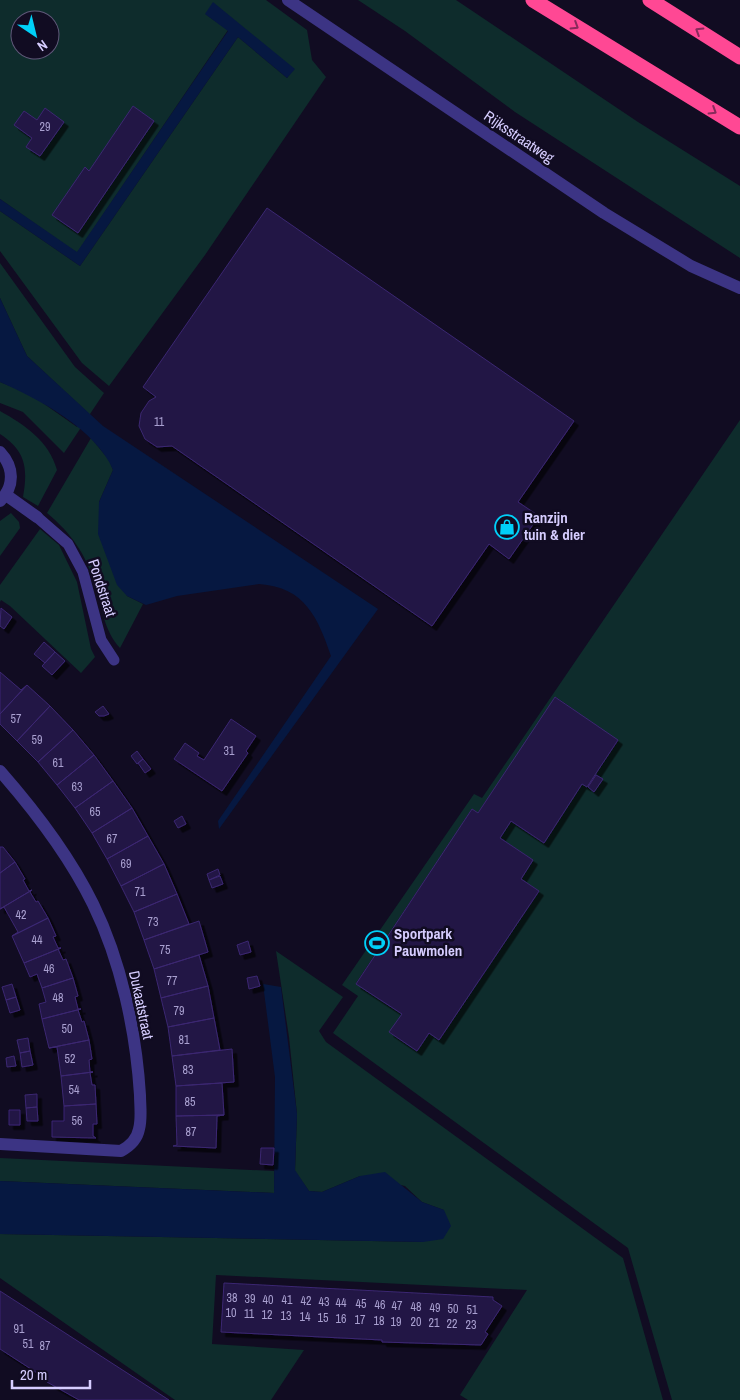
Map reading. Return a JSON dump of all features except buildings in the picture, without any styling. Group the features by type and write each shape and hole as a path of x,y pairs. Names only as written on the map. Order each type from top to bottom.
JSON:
{"highway":[{"path":"533,0 740,127"},
{"path":"650,0 740,57"}],"street":[{"name":"Rijksstraatweg","path":"288,0 604,213 691,266 740,288"},
{"path":"0,452 8,462 11,473 11,485 3,498"},
{"name":"Pondstraat","path":"3,498 37,517"},
{"name":"Dukaatstraat","path":"0,771 33,808 68,858 94,905 110,944 128,1014 138,1077 141,1118 135,1140 121,1151 0,1144"}],"lane":[{"name":"Pondstraat","path":"37,517 68,544 83,572 101,640 114,660"}],"green space":[{"path":"0,0 266,0 307,30 312,60 326,77 205,255 109,386 82,363 0,251 0,211 80,266 238,37 287,78 294,69 205,14 228,30 77,253 0,199"},
{"path":"358,0 456,0 638,122 740,186 740,258 515,112 405,31"},
{"path":"0,263 75,367 104,393 64,453 23,412 0,403 0,382 30,394 77,427 87,412 27,356 0,298"},
{"path":"0,411 27,428 42,442 57,470 38,506 23,497 25,469 23,461 15,447 0,434"},
{"path":"740,420 740,1400 672,1400 628,1248 333,1033 358,996 342,985 474,794 482,798","holes":["556,697 618,741 587,787 582,784 544,843 511,821 500,838 521,879 539,891 440,1039 429,1033 417,1051 390,1033 402,1014 356,983 472,809 478,813"]},
{"path":"91,438 109,460 113,470 99,502 127,596 143,604 120,648 110,634 87,563 70,536 47,513"},
{"path":"11,513 19,522 20,528 0,556 0,521"},
{"path":"40,529 59,545 77,582 91,649 95,657 81,673 10,606 1,600 0,602 0,585"},
{"path":"276,951 343,997 319,1031 326,1042 623,1258 663,1400 468,1400 460,1395 527,1290 216,1275 212,1344 304,1350 271,1400 175,1400 0,1278 0,1234 423,1242 444,1210 422,1202 405,1186 360,1176 322,1192 309,1191 295,1171 297,1114 289,1037"},
{"path":"0,1158 274,1171 274,1193 0,1181"}],"water":[{"path":"213,2 295,69 287,78 238,37 80,266 0,211 0,199 77,252 228,31 205,14"},
{"path":"0,298 27,356 103,426 378,609 219,829 218,821 331,656 321,629 315,617 299,598 275,586 259,584 177,596 146,605 127,596 117,585 98,534 99,502 113,470 105,455 80,429 48,406 0,382"},
{"path":"263,984 281,987 297,1114 295,1170 309,1191 322,1192 360,1176 385,1172 422,1202 444,1210 451,1226 443,1239 423,1242 0,1234 0,1181 274,1193 275,1077"}],"place":[{"name":"Ranzijn tuin & dier","path":"507,527"},
{"name":"Sportpark Pauwmolen","path":"377,943"}]}
